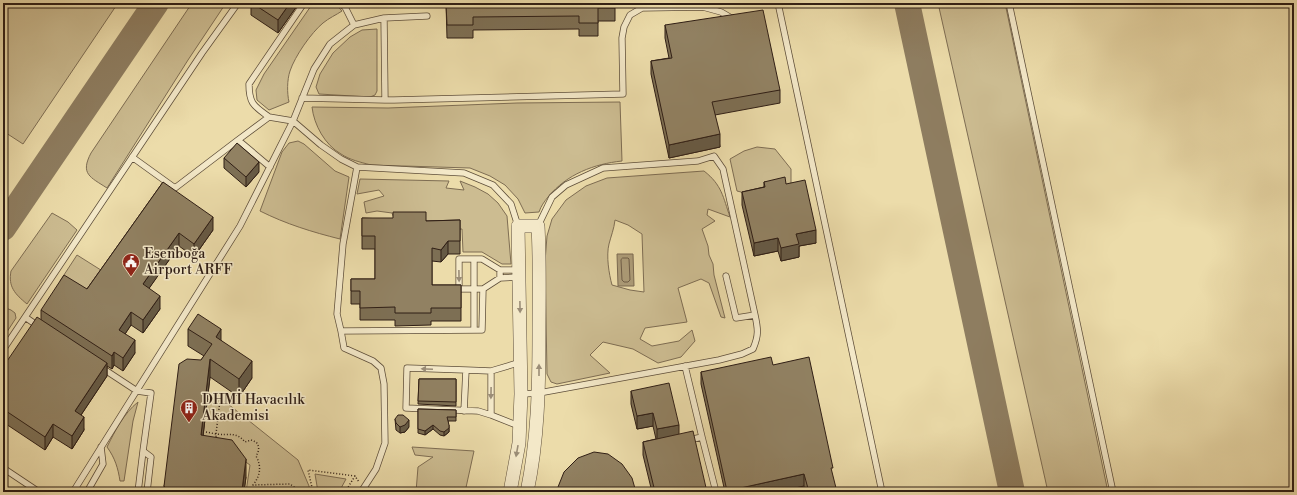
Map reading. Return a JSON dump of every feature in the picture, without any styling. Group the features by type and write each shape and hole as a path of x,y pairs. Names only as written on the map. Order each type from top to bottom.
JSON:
{"street":[{"path":"510,492 519,443 521,394 518,226 538,226 539,393 536,440 527,492"}],"lane":[{"path":"3,350 202,53 238,3"},
{"path":"304,3 249,84 249,96 255,106 269,117 293,121 321,145 341,159 357,167 464,173 493,185 512,204 518,226"},
{"path":"340,3 345,7 354,25"},
{"path":"778,3 882,492"},
{"path":"1009,3 1113,492"},
{"path":"302,98 385,100 623,94 622,38 624,27 630,15 642,8 704,7 721,12 736,21"},
{"path":"73,492 240,226 293,121 314,69 330,44 354,25 384,18 427,16"},
{"path":"384,18 385,100"},
{"path":"132,157 175,188 269,117"},
{"path":"238,140 270,167"},
{"path":"521,394 539,393 735,356 753,349 757,339 758,330 723,169 714,156 698,161 603,168 566,185 552,197 538,226"},
{"path":"357,167 343,244 337,314 344,348 373,361 381,368 384,384 385,443 376,469 363,488"},
{"path":"482,258 500,270 519,274 500,278 483,288 459,289 459,259 482,258"},
{"path":"474,259 474,330"},
{"path":"500,270 500,278"},
{"path":"726,276 736,318 755,315"},
{"path":"341,331 482,330 483,288"},
{"path":"25,317 45,330"},
{"path":"520,426 478,411 406,408 407,368 491,370 521,362"},
{"path":"97,365 137,391 151,393 138,492"},
{"path":"685,366 716,492"},
{"path":"464,411 466,370"},
{"path":"491,370 491,415"},
{"path":"681,441 702,437"},
{"path":"87,492 103,464 101,447"},
{"path":"143,451 150,457 147,492"},
{"path":"3,468 39,492"}],"path":[{"path":"216,440 220,400"},
{"path":"206,432 225,435 238,435 245,442 251,440 256,442 259,446 259,452 256,456 260,463 260,471 253,485 290,484 297,489 312,491 308,470 355,476 345,492"}],"shaded area":[{"path":"3,3 118,3 23,144 3,131"},
{"path":"192,3 226,3 107,188 88,174 86,166 91,153"},
{"path":"313,3 335,3 342,11 318,27 299,52 292,65 289,75 289,102 269,110 257,100 256,90 264,74"},
{"path":"938,3 1005,3 1108,492 1048,492"},
{"path":"377,29 377,91 375,95 370,97 319,94 316,87 320,74 333,53 350,37 362,30"},
{"path":"620,102 622,161 612,162 591,168 572,176 555,189 544,202 539,212 525,213 518,199 505,185 490,176 470,168 371,165 348,158 335,150 325,140 315,121 312,107 388,108 517,103"},
{"path":"298,141 304,144 335,171 349,177 340,239 299,227 260,211 282,152 289,143"},
{"path":"757,147 775,149 791,169 791,185 753,195 737,191 730,159 744,151"},
{"path":"704,171 715,181 721,192 730,217 708,209 707,215 715,221 702,229 713,264 714,275 725,318 721,317 709,283 701,279 678,288 687,322 645,328 640,339 652,346 679,341 692,330 695,341 681,357 658,363 633,349 603,342 590,355 610,373 557,384 551,382 547,374 545,262 547,236 552,219 566,200 586,186 607,178","holes":["615,220 628,225 642,234 644,292 612,285 611,281 608,265 608,254"]},
{"path":"360,179 449,181 446,188 464,190 460,181 488,194 498,203 507,216 511,264 502,264 482,252 463,252 462,229 428,231 427,221 395,221 392,213 377,211 366,213 364,202 384,196 379,190 357,194"},
{"path":"52,213 68,222 77,230 27,304 13,290 10,277 11,271"},
{"path":"77,255 104,272 87,298 60,281"},
{"path":"3,307 15,313 16,318 3,338"},
{"path":"207,399 223,400 298,460 310,492 246,492 250,465 240,458 201,448"},
{"path":"138,402 133,421 124,481 120,481 116,463 107,447 124,417"},
{"path":"412,447 474,451 465,492 416,492 418,467 433,457 415,455"},
{"path":"315,474 346,479 339,492 318,492"}],"water":[{"path":"617,254 633,254 634,286 618,286"}],"building":[{"path":"252,3 290,3 278,20"},
{"path":"446,3 615,3 615,8 598,8 598,23 579,23 579,16 473,17 473,25 447,25"},
{"path":"763,10 780,90 712,102 720,134 669,145 651,61 672,58 665,25"},
{"path":"237,143 259,162 246,177 224,158"},
{"path":"785,177 786,184 805,180 816,230 796,234 799,244 781,248 778,238 754,243 742,192 765,187 764,182"},
{"path":"163,182 213,217 194,244 179,233 143,284 160,296 143,320 131,312 119,330 135,340 123,358 114,352 112,356 41,310 64,275 87,289"},
{"path":"393,212 426,212 426,221 460,220 460,241 448,241 441,250 432,248 432,285 461,285 461,308 431,308 431,313 395,313 395,307 360,308 360,291 351,291 351,279 375,279 375,236 362,236 362,218 393,218"},
{"path":"198,314 221,329 216,337 252,361 239,379 210,359 201,435 232,440 246,459 242,490 255,492 168,492 164,486 179,364 187,359 201,360 212,344 188,329"},
{"path":"37,317 107,363 75,411 84,417 72,436 53,424 45,437 3,409 3,367"},
{"path":"771,357 773,365 809,357 837,492 809,492 804,474 727,491 701,372"},
{"path":"419,379 456,379 456,402 418,401"},
{"path":"669,383 679,425 657,429 653,413 637,416 631,391"},
{"path":"418,409 456,410 456,417 447,417 449,428 444,432 440,431 433,425 425,431 418,429"},
{"path":"398,415 403,415 409,420 405,425 400,427 396,423 395,419"},
{"path":"693,431 707,492 655,492 643,442"},
{"path":"594,452 608,454 622,464 632,478 636,492 556,492 564,472 578,458"}],"taxiway":[{"path":"3,228 156,3"},
{"path":"907,3 1012,492"}],"place":[{"name":"Esenboğa Airport ARFF","path":"131,277"},
{"name":"DHMİ Havacılık Akademisi","path":"189,423"}]}
